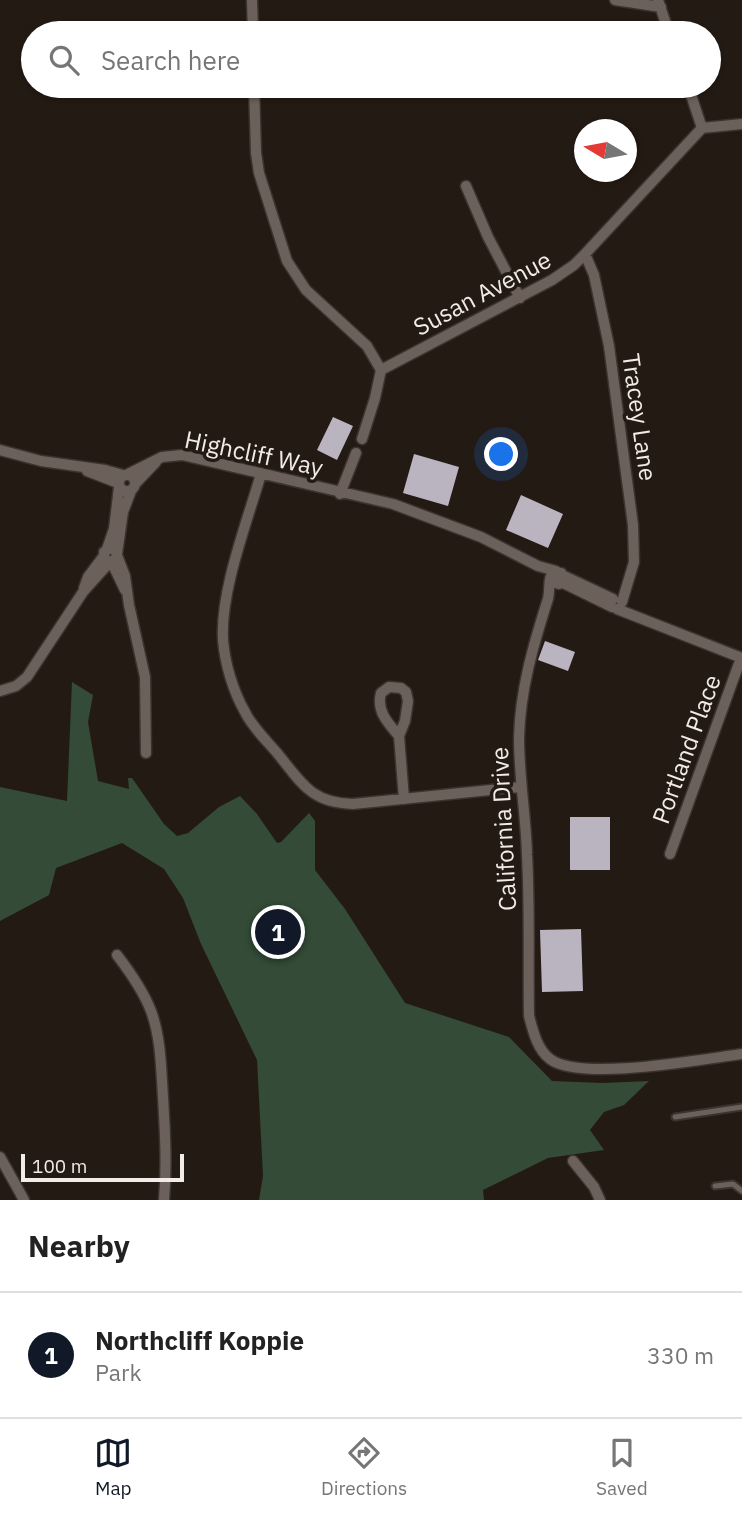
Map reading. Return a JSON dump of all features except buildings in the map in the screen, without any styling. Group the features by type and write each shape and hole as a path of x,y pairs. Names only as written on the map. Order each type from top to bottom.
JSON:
{"street":[{"path":"252,0 253,21"},
{"path":"615,0 659,4 665,21"},
{"path":"254,98 260,173 287,261 306,290 367,345 381,370 362,439"},
{"path":"692,98 702,128 742,124"},
{"name":"Susan Avenue","path":"381,370 567,271 702,128"},
{"path":"466,186 488,237 520,298"},
{"name":"Tracey Lane","path":"585,254 594,275 610,346 633,525 634,562 617,603"},
{"path":"0,450 83,469 105,470 122,480 126,492 133,487"},
{"path":"340,494 356,453"},
{"name":"Highcliff Way","path":"122,480 159,458 181,455 340,494 393,504 481,537 538,566 556,579 617,603 636,616 742,658"},
{"name":"Highcliff Way","path":"133,487 159,458"},
{"path":"261,474 224,616 225,650 233,687 246,714 309,792 335,804 354,804 520,787"},
{"path":"0,691 16,686 27,677 83,592 88,577 111,557 133,487 132,476 122,480"},
{"path":"122,480 111,557 125,576 145,677 146,753"},
{"name":"California Drive","path":"556,579 537,634 521,703 519,737 520,787 527,853 529,1016 541,1048 550,1059 561,1065 615,1069 742,1054"},
{"name":"Portland Place","path":"670,854 742,658"},
{"path":"399,736 380,707 380,694 389,687 401,688 408,701 399,736 404,799"},
{"path":"117,955 135,979 151,1009 159,1037 166,1138 164,1200"},
{"path":"0,1157 24,1200"},
{"path":"573,1161 594,1187 600,1200"}],"lane":[{"path":"675,1117 742,1107"},
{"path":"715,1186 733,1184 742,1191"}],"green space":[{"path":"72,682 93,695 88,722 98,781 129,789 128,778 132,778 164,824 177,836 188,833 219,807 240,796 257,814 277,843 309,813 315,821 315,870 345,909 405,1003 509,1037 552,1081 649,1081 624,1105 604,1112 590,1130 604,1150 548,1158 483,1190 484,1200 259,1200 263,1176 257,1060 201,944 183,898 164,869 122,843 56,868 49,895 0,921 0,787 67,801"}],"place":[{"name":"Northcliff Koppie","path":"278,932"}]}
